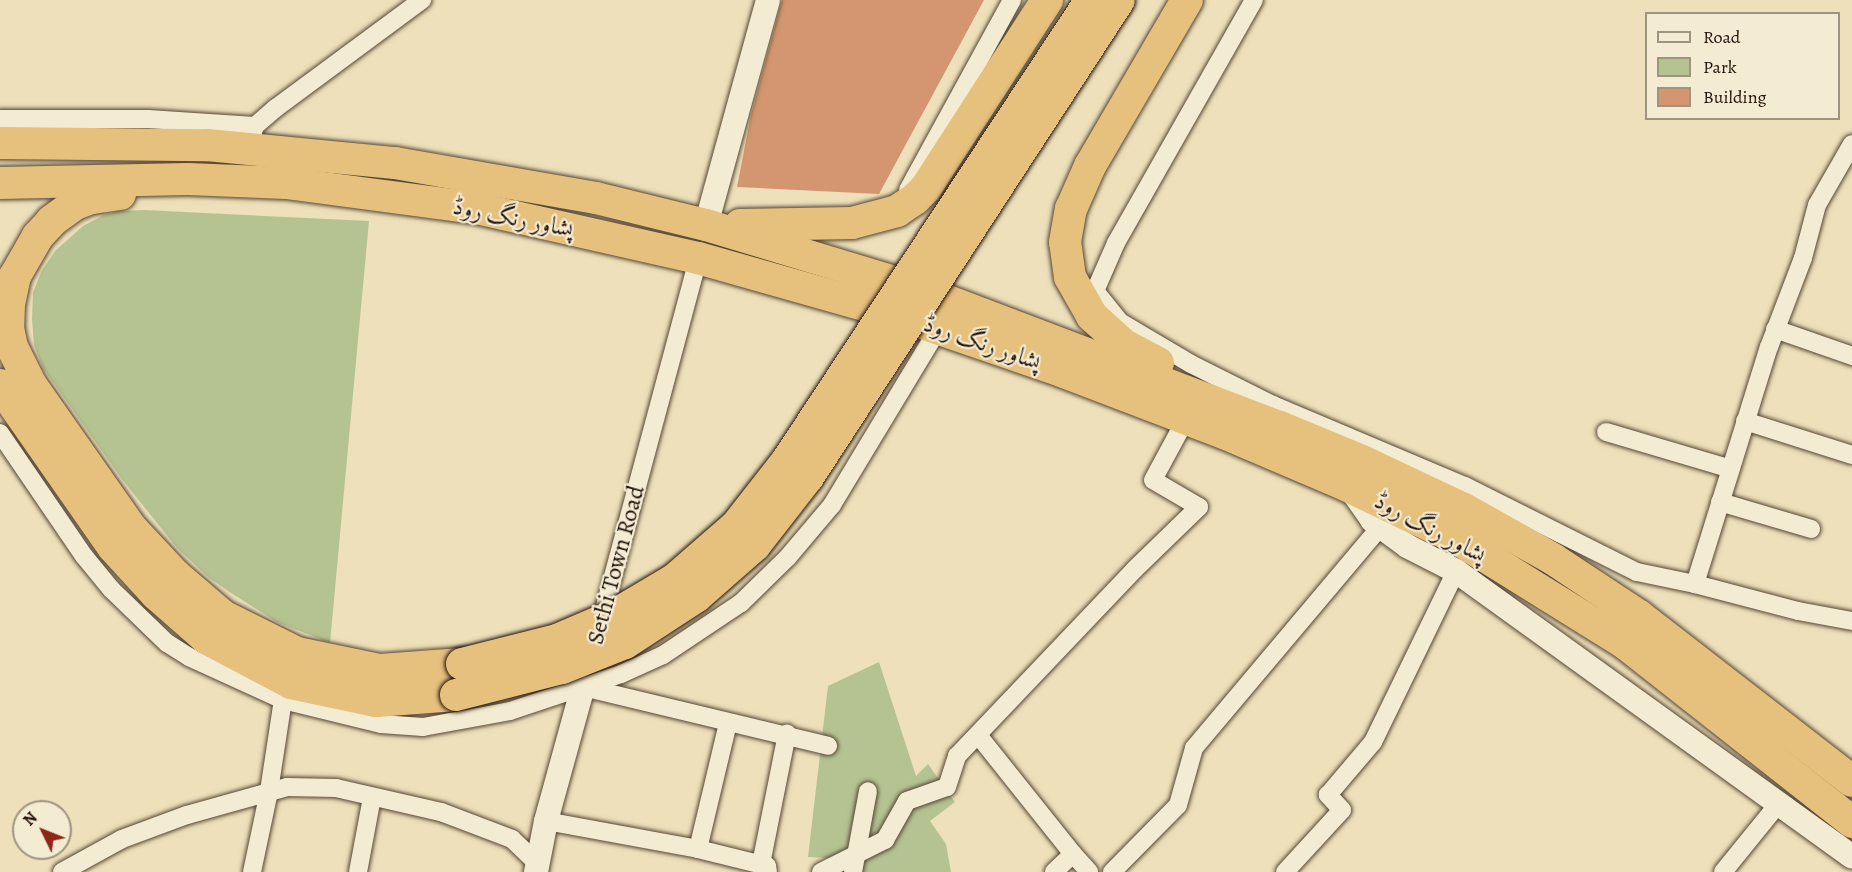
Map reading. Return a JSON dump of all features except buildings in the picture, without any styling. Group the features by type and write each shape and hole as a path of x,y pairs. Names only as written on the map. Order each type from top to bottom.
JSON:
{"highway":[{"path":"706,225 852,223 897,211 926,188 1047,0"},
{"path":"188,179 91,198 67,210 38,236 15,276 9,304 10,338 22,370 132,529 175,575 223,616 297,653 380,670 462,664 557,640 614,616 675,579 736,526 787,461 1091,0"},
{"path":"0,385 113,547 156,594 206,638 291,683 376,701 456,695 562,668 625,643 697,596 755,544 808,477 1119,0"},
{"path":"1187,0 1090,166 1071,209 1065,242 1070,277 1092,316 1124,345 1232,408"},
{"name":"پشاور رنگ روڈ","path":"0,143 207,145 251,137 596,198 706,225 908,286 1232,408 1277,416 1362,461 1464,509 1552,558 1639,616 1852,781"},
{"name":"پشاور رنگ روڈ","path":"0,183 188,179 286,183 476,208 698,258 938,329 1064,372 1186,418 1348,486 1456,538 1626,644 1852,822"}],"street":[{"path":"0,119 148,119 251,137 422,0"},
{"path":"706,225 768,0"},
{"path":"897,211 1012,0"},
{"path":"1254,0 1116,243 1095,291 1120,322 1277,416 1465,486 1636,572 1695,584 1798,611 1852,621"},
{"path":"1695,584 1775,329 1803,258 1817,206 1852,144"},
{"name":"Sethi Town Road","path":"536,867 546,821 698,258"},
{"path":"0,434 84,556 111,589 145,623 189,657 283,700 381,724 423,727 510,711 583,687 663,655 701,633 741,603 788,556 832,505 938,329"},
{"path":"1775,329 1852,356"},
{"path":"821,872 885,840 907,801 946,787 957,756 1135,568 1199,507 1153,480 1186,418"},
{"path":"1745,421 1852,455"},
{"path":"1606,432 1731,469"},
{"path":"1348,486 1372,520 1407,546 1456,571 1852,857"},
{"path":"1720,502 1811,529"},
{"path":"1112,872 1178,805 1194,748 1380,526"},
{"path":"1285,872 1342,810 1328,795 1373,742 1456,571"},
{"path":"583,687 828,746"},
{"path":"252,872 269,792 283,700"},
{"path":"699,849 728,723"},
{"path":"546,821 699,849 764,868 787,735"},
{"path":"978,735 1072,854 1089,872"},
{"path":"62,872 122,839 187,815 286,788 336,788 441,812 512,839 536,867"},
{"path":"853,872 868,792"},
{"path":"358,872 372,797"},
{"path":"1723,872 1779,803"},
{"path":"1054,872 1072,854"}],"green space":[{"path":"144,210 369,221 330,643 277,622 208,577 177,548 121,478 43,368 34,345 32,319 33,293 41,272 55,251 83,226 104,215 120,211"},
{"path":"879,662 916,776 928,764 955,802 930,821 946,844 951,872 844,872 848,859 808,857 828,686"}]}
